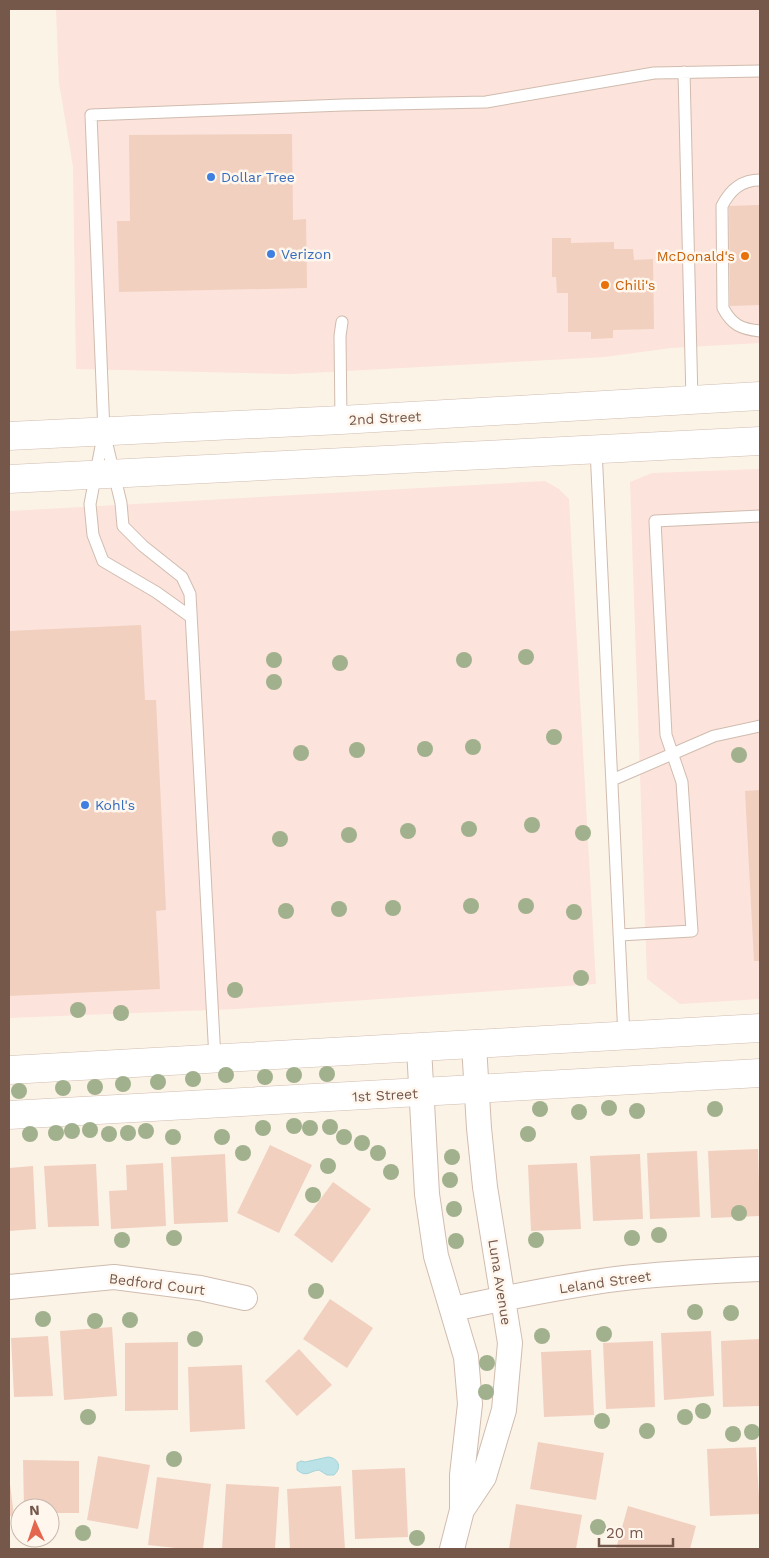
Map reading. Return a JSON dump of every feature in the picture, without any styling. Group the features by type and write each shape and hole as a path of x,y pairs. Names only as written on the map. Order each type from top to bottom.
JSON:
{"street":[{"name":"2nd Street","path":"9,436 341,420 760,396"},
{"path":"9,479 760,441"},
{"path":"9,1070 760,1028"},
{"name":"Luna Avenue","path":"462,1510 484,1477 504,1410 510,1343 485,1187 474,1045"},
{"name":"Luna Avenue","path":"419,1048 428,1203 436,1256 466,1357 470,1404 462,1475 462,1510 452,1549"},
{"name":"1st Street","path":"9,1116 760,1073"},
{"name":"Leland Street","path":"452,1309 616,1279 671,1273 760,1269"},
{"name":"Bedford Court","path":"9,1286 114,1277 200,1288 245,1298"}],"lane":[{"path":"215,1059 190,594 182,577 143,546 123,526 121,503 105,474 91,115 353,104 486,102 654,73 760,71"},
{"path":"684,72 692,400"},
{"path":"760,180 752,180 739,185 728,194 722,206 723,308 730,320 744,329 760,331"},
{"path":"341,420 340,336 342,322"},
{"path":"104,432 105,474 90,504 93,535 103,561 156,592 191,617"},
{"path":"596,450 624,1037"},
{"path":"619,935 692,931 682,782 666,735 655,521 760,516"},
{"path":"612,780 714,736 760,726"}],"shaded area":[{"path":"56,9 760,9 760,343 671,348 605,357 290,374 76,369 73,167 59,83"},
{"path":"760,469 760,999 680,1004 647,979 630,482 652,473"},
{"path":"545,481 559,489 569,499 596,984 236,1009 9,1018 9,511"}],"water":[{"path":"328,1457 335,1459 339,1466 334,1475 327,1475 319,1470 303,1474 297,1470 297,1463 301,1461 305,1462"}],"building":[{"path":"292,134 293,220 306,219 307,288 119,292 117,221 130,221 129,135"},
{"name":"McDonald's","path":"760,205 760,305 730,306 729,206"},
{"name":"Chili's","path":"552,238 571,238 571,243 614,242 614,249 633,249 634,260 653,259 654,329 613,330 613,338 591,339 591,332 568,332 568,293 557,293 556,277 552,277"},
{"name":"Kohl's","path":"141,625 145,700 156,700 166,910 156,911 160,989 9,996 9,631"},
{"path":"760,790 760,961 754,961 745,791"},
{"path":"270,1145 312,1165 279,1233 237,1213"},
{"path":"758,1149 760,1216 711,1218 708,1151"},
{"path":"697,1151 700,1217 650,1219 647,1153"},
{"path":"225,1154 228,1222 174,1224 171,1157"},
{"path":"640,1154 643,1219 593,1221 590,1156"},
{"path":"163,1163 166,1226 111,1229 109,1191 127,1190 126,1165"},
{"path":"577,1163 581,1229 531,1231 528,1165"},
{"path":"96,1164 99,1226 48,1227 44,1166"},
{"path":"33,1166 36,1229 9,1231 9,1168"},
{"path":"333,1182 371,1209 332,1263 294,1235"},
{"path":"330,1299 373,1328 347,1368 303,1339"},
{"path":"112,1327 117,1396 64,1400 60,1331"},
{"path":"711,1331 714,1396 664,1400 661,1333"},
{"path":"48,1336 53,1396 14,1397 11,1338"},
{"path":"760,1339 760,1406 723,1407 721,1341"},
{"path":"653,1341 655,1407 606,1409 603,1343"},
{"path":"178,1342 178,1410 125,1411 125,1343"},
{"path":"299,1349 332,1385 297,1416 265,1381"},
{"path":"591,1350 594,1415 544,1417 541,1352"},
{"path":"242,1365 245,1429 190,1432 188,1367"},
{"path":"538,1442 604,1453 596,1500 530,1489"},
{"path":"756,1447 760,1514 710,1516 707,1449"},
{"path":"98,1456 150,1465 138,1529 87,1520"},
{"path":"23,1460 79,1461 79,1513 60,1513 60,1498 24,1498"},
{"path":"405,1468 408,1537 355,1539 352,1470"},
{"path":"157,1477 211,1484 203,1549 148,1545"},
{"path":"10,1484 12,1498 10,1498 9,1516"},
{"path":"226,1484 279,1487 275,1549 222,1549"},
{"path":"341,1486 345,1549 290,1549 287,1489"},
{"path":"516,1504 582,1515 576,1549 509,1549"},
{"path":"628,1506 696,1526 690,1549 616,1549"}],"place":[{"name":"Dollar Tree","path":"211,177"},
{"name":"Verizon","path":"271,254"},
{"name":"McDonald's","path":"745,256"},
{"name":"Chili's","path":"605,285"},
{"name":"Kohl's","path":"85,805"}]}
